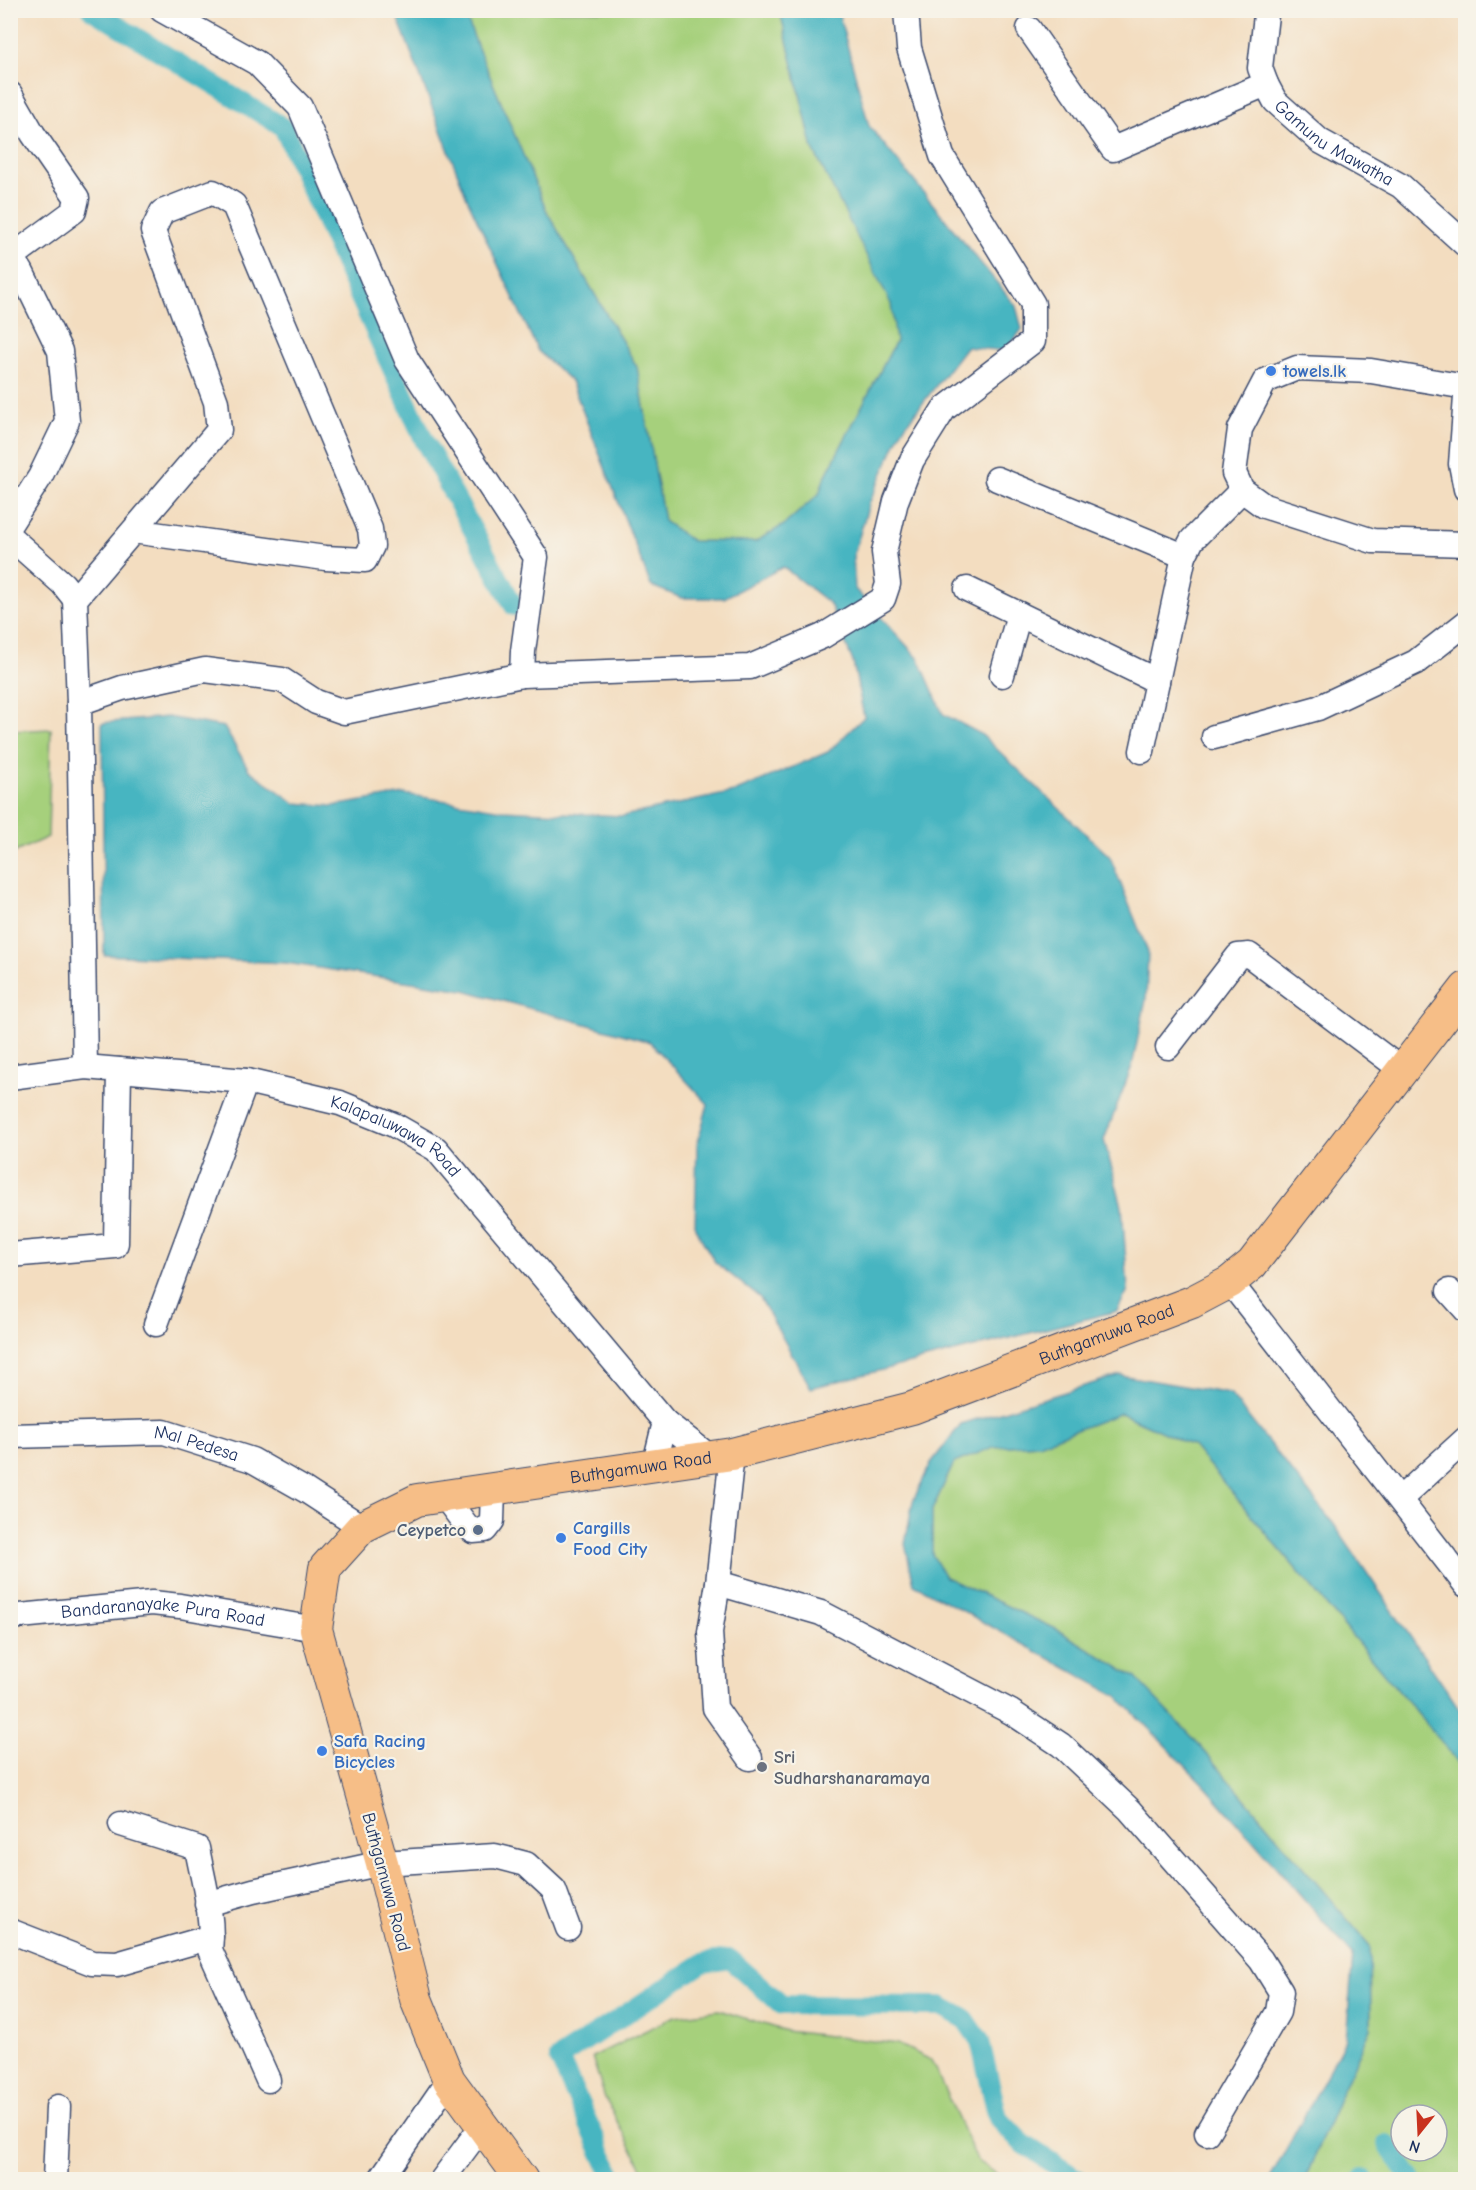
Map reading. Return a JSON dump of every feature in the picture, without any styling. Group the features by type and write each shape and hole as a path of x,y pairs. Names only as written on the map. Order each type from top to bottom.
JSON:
{"main road":[{"name":"Buthgamuwa Road","path":"522,2180 449,2080 416,1999 382,1863 316,1629 325,1568 362,1527 417,1500 721,1456 912,1408 1192,1302 1230,1282 1252,1264 1466,988"}],"street":[{"path":"162,10 256,63 300,107 407,360 536,557 523,651 522,675"},
{"path":"79,703 122,688 205,670 282,680 316,702 344,712 522,675 750,667 823,636 883,600 888,584 884,552 896,501 912,460 944,409 1033,341 1033,304 942,156 909,48 906,10"},
{"name":"Gamunu Mawatha","path":"1264,10 1266,15 1260,68 1275,101 1320,141 1401,186 1466,245"},
{"path":"1029,29 1113,149 1266,84"},
{"path":"10,94 33,134 77,198 74,211 12,255 60,351 67,421 40,477 10,524"},
{"path":"75,599 219,430 216,402 153,231 162,212 213,192 234,205 370,529 372,546 365,560 325,558 133,531"},
{"path":"1466,387 1371,371 1297,368 1265,381 1240,429 1234,473 1242,490 1264,506 1373,541 1466,544"},
{"path":"1466,397 1461,464 1466,489"},
{"path":"997,479 1184,556"},
{"path":"1142,751 1184,556 1192,540 1242,490"},
{"path":"10,537 63,584 75,599 85,1067"},
{"path":"967,590 1157,681"},
{"path":"1002,675 1019,614"},
{"path":"1214,737 1318,708 1416,662 1466,623"},
{"path":"1168,1047 1238,956 1249,955 1402,1070"},
{"name":"Kalapaluwawa Road","path":"10,1077 85,1067 246,1080 340,1104 394,1125 436,1149 665,1422 721,1456"},
{"path":"10,1255 115,1246 118,1070"},
{"path":"156,1324 246,1080"},
{"path":"1230,1282 1466,1585"},
{"path":"1449,1291 1466,1310"},
{"path":"654,1467 665,1422"},
{"name":"Mal Pedesa","path":"10,1436 164,1432 252,1460 305,1490 362,1527"},
{"path":"1400,1499 1466,1439"},
{"path":"721,1456 718,1583 710,1632 715,1708 750,1758"},
{"path":"718,1583 821,1613 1011,1712 1061,1745 1130,1810 1261,1960 1281,1992 1278,2012 1207,2133"},
{"name":"Bandaranayake Pura Road","path":"10,1617 152,1603 316,1629"},
{"path":"121,1824 197,1848 212,1937 210,1950 268,2080"},
{"path":"207,1904 253,1891 382,1863 495,1856 526,1864 554,1890 568,1928"},
{"path":"10,1931 92,1963 117,1964 212,1937"},
{"path":"380,2180 449,2080"},
{"path":"55,2180 58,2107"},
{"path":"442,2180 482,2126"}],"green space":[{"path":"464,11 780,11 813,149 892,304 896,341 824,479 819,494 784,525 755,542 692,541 664,521 637,367 547,212"},
{"path":"51,729 48,837 11,854 11,731"},
{"path":"1121,1413 1193,1446 1465,1770 1465,2179 1305,2179 1371,2028 1370,1946 1194,1739 1135,1677 1056,1629 945,1577 932,1554 932,1510 954,1463 993,1447 1039,1444"},
{"path":"719,2010 786,2031 898,2044 931,2060 977,2160 1004,2179 648,2179 605,2098 592,2057 675,2016"}],"water":[{"path":"395,11 464,11 547,212 637,367 664,521 692,541 755,542 784,525 819,494 824,479 896,341 891,304 813,149 780,11 838,11 869,126 1016,306 1022,329 1006,351 966,347 902,430 869,504 853,557 855,589 919,659 943,714 981,734 1110,857 1148,952 1146,1000 1132,1066 1104,1140 1122,1206 1128,1290 1117,1311 811,1388 760,1298 715,1262 695,1228 697,1144 708,1104 650,1042 464,990 286,963 104,955 102,723 167,717 224,727 249,770 295,803 333,806 404,794 502,810 623,816 734,792 828,752 864,717 853,662 830,604 783,567 724,598 682,598 651,586 571,381 538,351 467,198"},
{"path":"1120,1375 1230,1394 1333,1523 1465,1717 1465,1770 1193,1446 1121,1413 1039,1444 993,1447 954,1463 932,1510 932,1554 945,1577 1056,1629 1135,1677 1194,1739 1370,1946 1371,2028 1305,2179 1270,2179 1346,2039 1353,1955 1206,1787 1117,1696 914,1584 905,1544 913,1501 931,1463 961,1424"}],"waterway":[{"path":"92,10 283,127 425,442 514,606"},
{"path":"614,2180 559,2058 703,1963 730,1959 782,2005 941,2006 965,2019 980,2041 998,2118 1022,2143 1079,2180"},
{"path":"1387,2144 1412,2180"}],"place":[{"name":"towels.lk","path":"1271,371"},
{"name":"Ceypetco","path":"478,1530"},
{"name":"Cargills Food City","path":"561,1538"},
{"name":"Safa Racing Bicycles","path":"322,1751"},
{"name":"Sri Sudharshanaramaya","path":"762,1767"}]}
